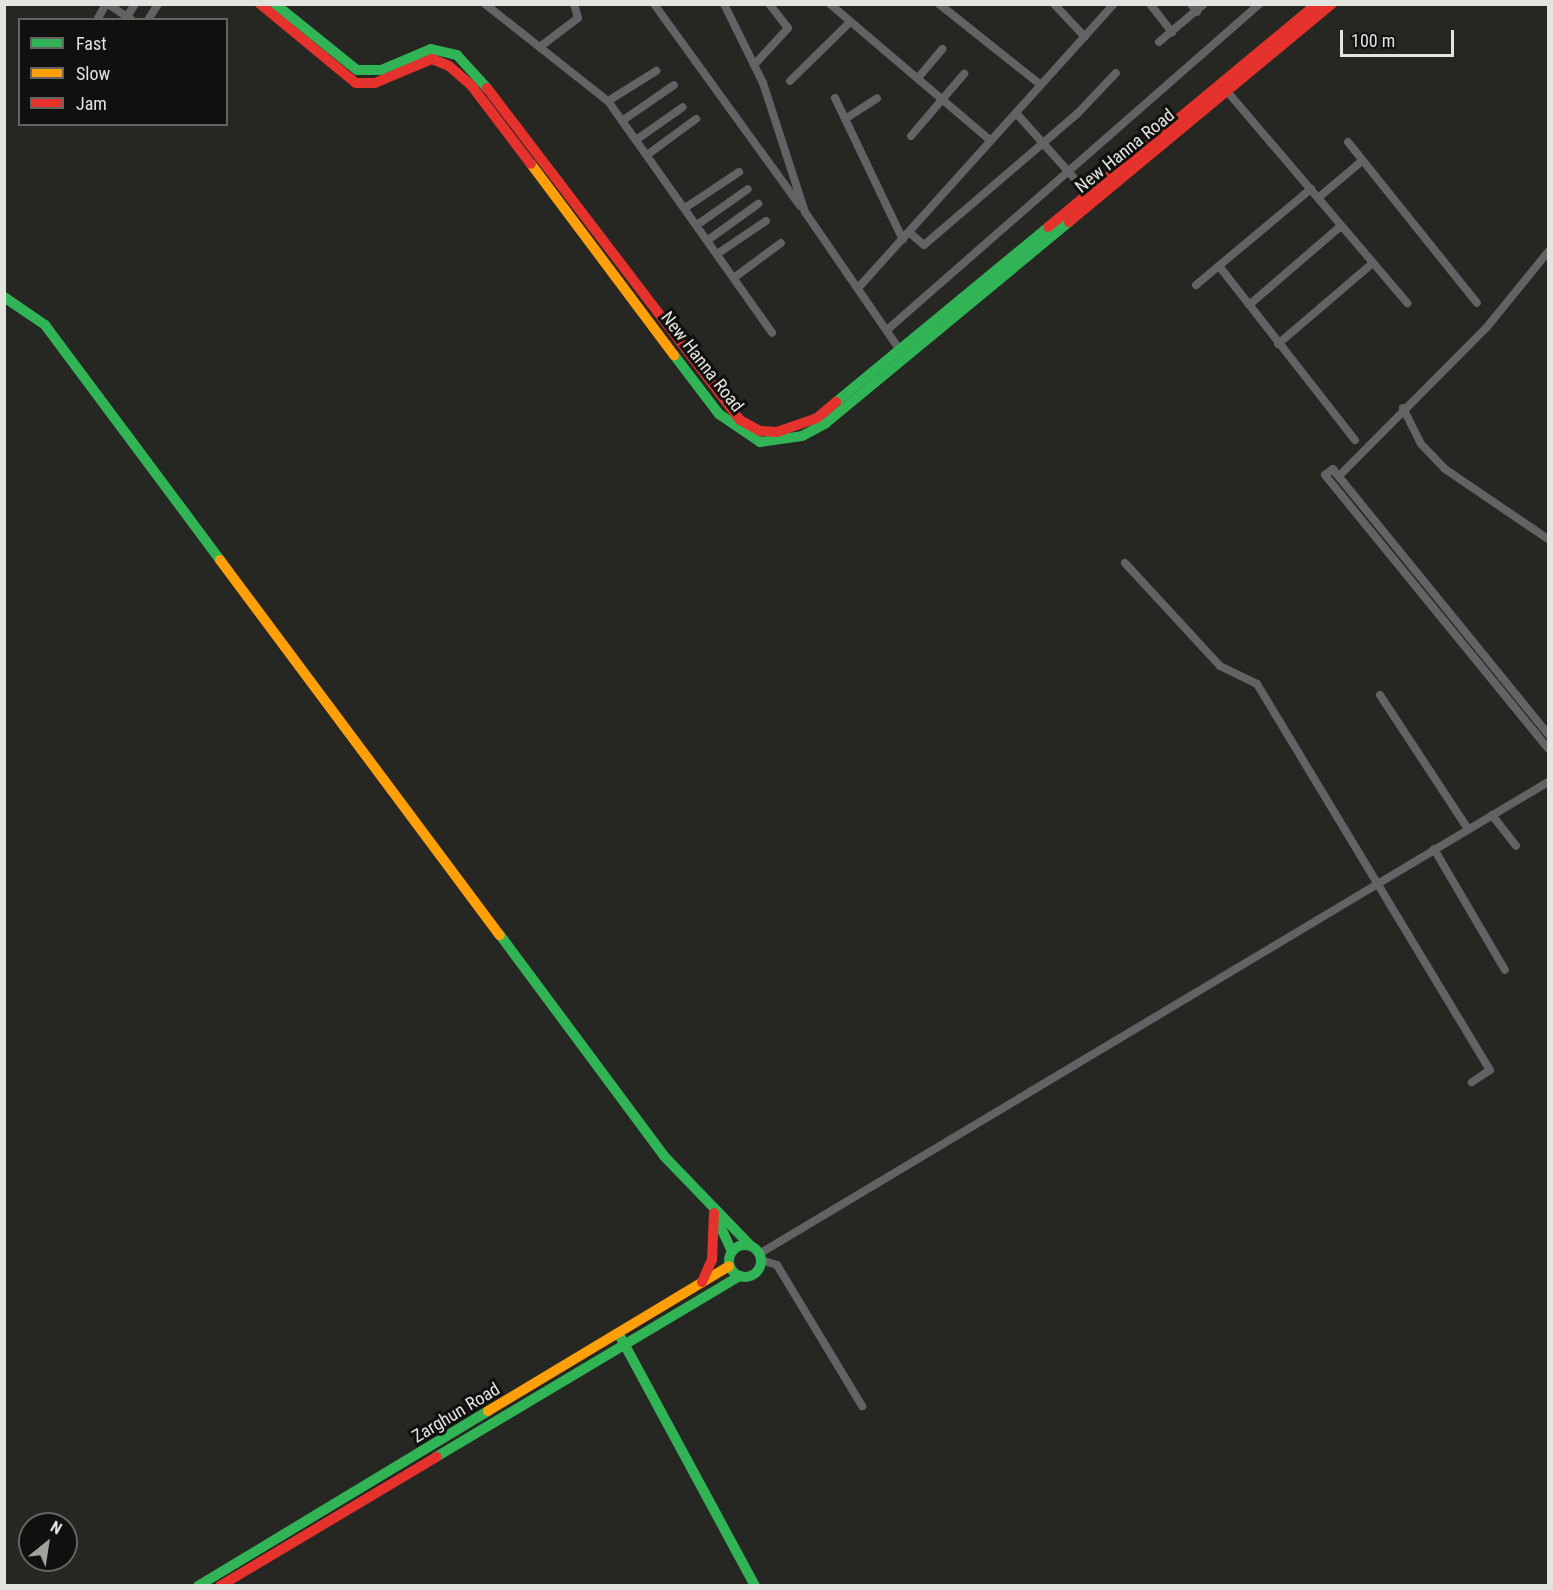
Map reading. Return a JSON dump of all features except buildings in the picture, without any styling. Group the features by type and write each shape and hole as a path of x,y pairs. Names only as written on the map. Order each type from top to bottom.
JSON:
{"street":[{"path":"98,18 107,4 128,18 135,4"},
{"path":"149,18 158,4"},
{"name":"New Hanna Road","path":"260,4 356,83 375,83 432,59 449,66 471,85 719,414 738,432 760,442 802,436 1317,4"},
{"name":"New Hanna Road","path":"275,4 357,70 381,70 431,49 457,56 470,66 740,420 760,431 777,432 817,418 901,353"},
{"path":"485,4 608,101 735,277 772,333"},
{"path":"541,46 578,18 574,4"},
{"path":"654,4 859,287 901,353"},
{"path":"724,4 754,65 805,212"},
{"path":"754,65 788,28 769,4"},
{"path":"830,4 991,141"},
{"path":"939,4 1041,85"},
{"path":"1054,4 1085,37"},
{"path":"859,287 1114,4"},
{"path":"1150,4 1172,32"},
{"path":"1191,4 1197,12"},
{"path":"1159,42 1204,4"},
{"path":"887,330 1260,4"},
{"name":"New Hanna Road","path":"1089,195 1226,90 1332,4"},
{"path":"790,81 850,22"},
{"path":"918,78 942,49"},
{"path":"608,101 656,71"},
{"path":"910,233 922,246 1044,143 1116,73"},
{"path":"911,136 964,74"},
{"path":"622,121 675,85"},
{"path":"1226,90 1407,303"},
{"path":"835,98 903,240"},
{"path":"845,119 877,98"},
{"path":"636,140 683,107"},
{"path":"1016,113 1089,195"},
{"path":"647,155 696,119"},
{"path":"1348,142 1477,303"},
{"path":"1318,198 1362,161"},
{"path":"685,208 739,172"},
{"path":"697,225 748,189"},
{"path":"1196,285 1311,189"},
{"path":"708,240 758,204"},
{"path":"717,254 766,221"},
{"path":"1248,305 1341,226"},
{"path":"735,277 781,243"},
{"path":"1339,476 1403,408 1487,327 1548,252"},
{"path":"1278,344 1373,263"},
{"path":"1219,266 1355,440"},
{"path":"4,297 45,325 664,1156 712,1210 757,1253 777,1265 862,1406"},
{"path":"1403,408 1421,444 1445,469 1478,496 1548,538"},
{"path":"1548,734 1333,469 1325,476 1548,748"},
{"path":"1125,563 1220,666 1257,684 1490,1070 1472,1082"},
{"path":"1380,695 1468,829"},
{"path":"732,1251 757,1253 1548,782"},
{"path":"1492,815 1516,846"},
{"path":"1434,849 1505,970"},
{"path":"712,1210 732,1251 729,1266 740,1276"},
{"path":"702,1282 712,1260 712,1210"},
{"path":"220,1586 622,1339 740,1276 755,1273 757,1253"},
{"name":"Zarghun Road","path":"198,1586 622,1339 702,1282 729,1266"},
{"path":"622,1339 755,1586"}],"traffic: fast":[{"path":"275,4 357,70 381,70 431,49 457,55 487,88"},
{"path":"674,355 719,414 760,442 802,436 826,423 1069,222"},
{"path":"836,402 1048,227"},
{"path":"4,297 45,325 220,560"},
{"path":"500,935 664,1156 751,1246"},
{"path":"715,1215 732,1251"},
{"path":"745,1245 756,1250 761,1261 756,1272 745,1277 734,1272 729,1261 734,1250 745,1245"},
{"path":"436,1457 740,1276"},
{"path":"621,1338 755,1586"},
{"path":"198,1586 488,1411"}],"traffic: slow":[{"path":"531,164 674,355"},
{"path":"220,560 500,935"},
{"path":"488,1411 729,1266"}],"traffic: jam":[{"path":"260,4 356,83 375,83 432,59 449,66 471,85 531,164"},
{"path":"1048,227 1317,4"},
{"path":"1069,222 1332,4"},
{"path":"487,88 740,420 760,431 777,432 817,418 836,402"},
{"path":"702,1282 712,1260 714,1213"},
{"path":"220,1586 436,1457"}]}
